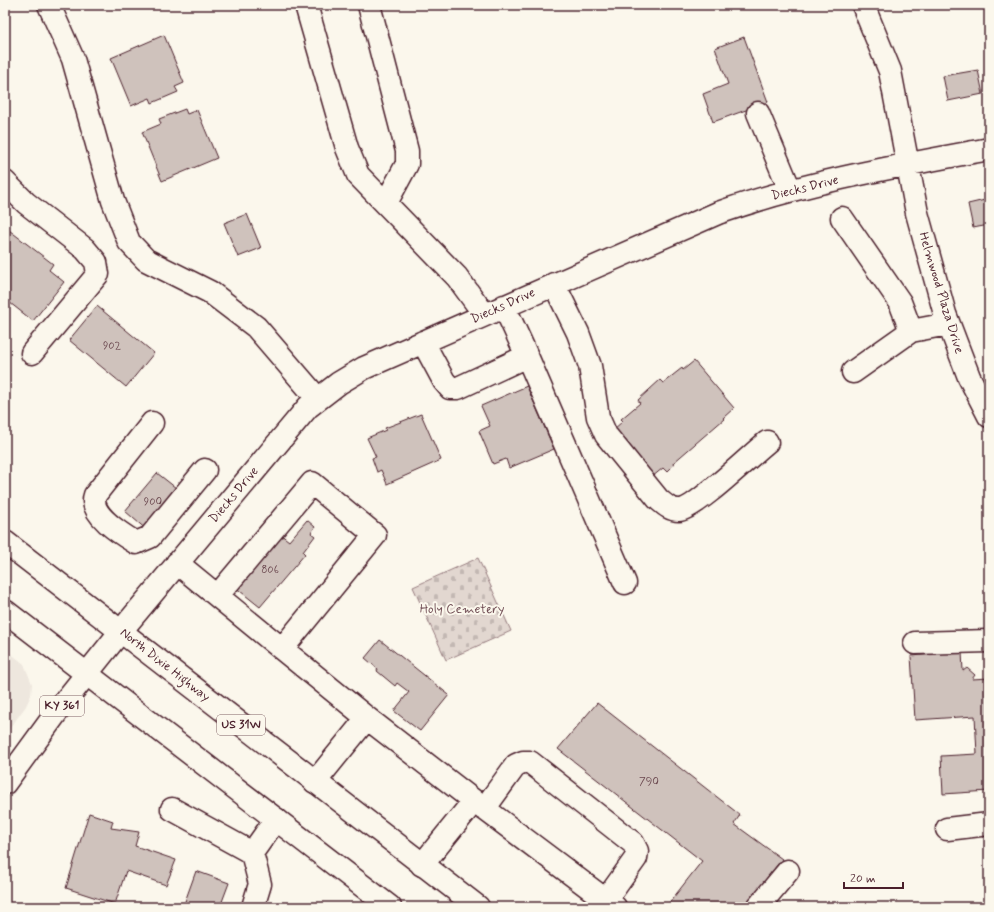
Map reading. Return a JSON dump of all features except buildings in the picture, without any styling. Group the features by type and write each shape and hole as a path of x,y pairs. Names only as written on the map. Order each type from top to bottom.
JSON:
{"street":[{"path":"50,5 73,59 113,201 129,242 146,260 210,292 256,327 317,398"},
{"path":"306,5 347,148 358,175 457,277 484,314"},
{"path":"369,5 407,151 407,164 386,203"},
{"name":"Helmwood Plaza Drive","path":"863,5 890,71 917,213 948,324 969,377 989,416"},
{"path":"758,113 790,190"},
{"name":"Diecks Drive","path":"121,631 286,432 317,398 364,368 484,314 718,213 790,190 908,164 989,149"},
{"path":"5,182 26,203 85,249 96,262 98,274 32,353"},
{"path":"842,218 900,302 911,330"},
{"path":"554,284 578,333 590,366 598,417 606,435 658,499 668,508 681,510 697,502 767,442"},
{"path":"504,306 625,583"},
{"path":"853,372 911,330 948,324"},
{"path":"423,342 444,381 450,388 458,388 527,356"},
{"path":"152,423 95,495 94,505 98,512 109,523 136,543 146,540 159,527 205,470"},
{"path":"218,595 312,483 375,535 282,649"},
{"name":"North Dixie Highway","path":"5,542 478,907"},
{"path":"177,563 367,718 479,805 610,903 636,858 637,851 634,843 530,762 523,762 516,765 479,805 422,865"},
{"path":"5,611 389,907"},
{"name":"KY 361","path":"5,783 121,631"},
{"path":"915,643 989,641"},
{"path":"315,782 367,718"},
{"path":"172,809 252,853 260,884 253,907"},
{"path":"252,853 276,819"},
{"path":"947,829 989,824"},
{"path":"758,907 788,871"}],"shaded area":[{"path":"5,649 24,664 32,684 31,695 26,706 5,735"}],"green space":[{"name":"Holy Cemetery","path":"478,558 511,631 446,660 413,587"}]}
